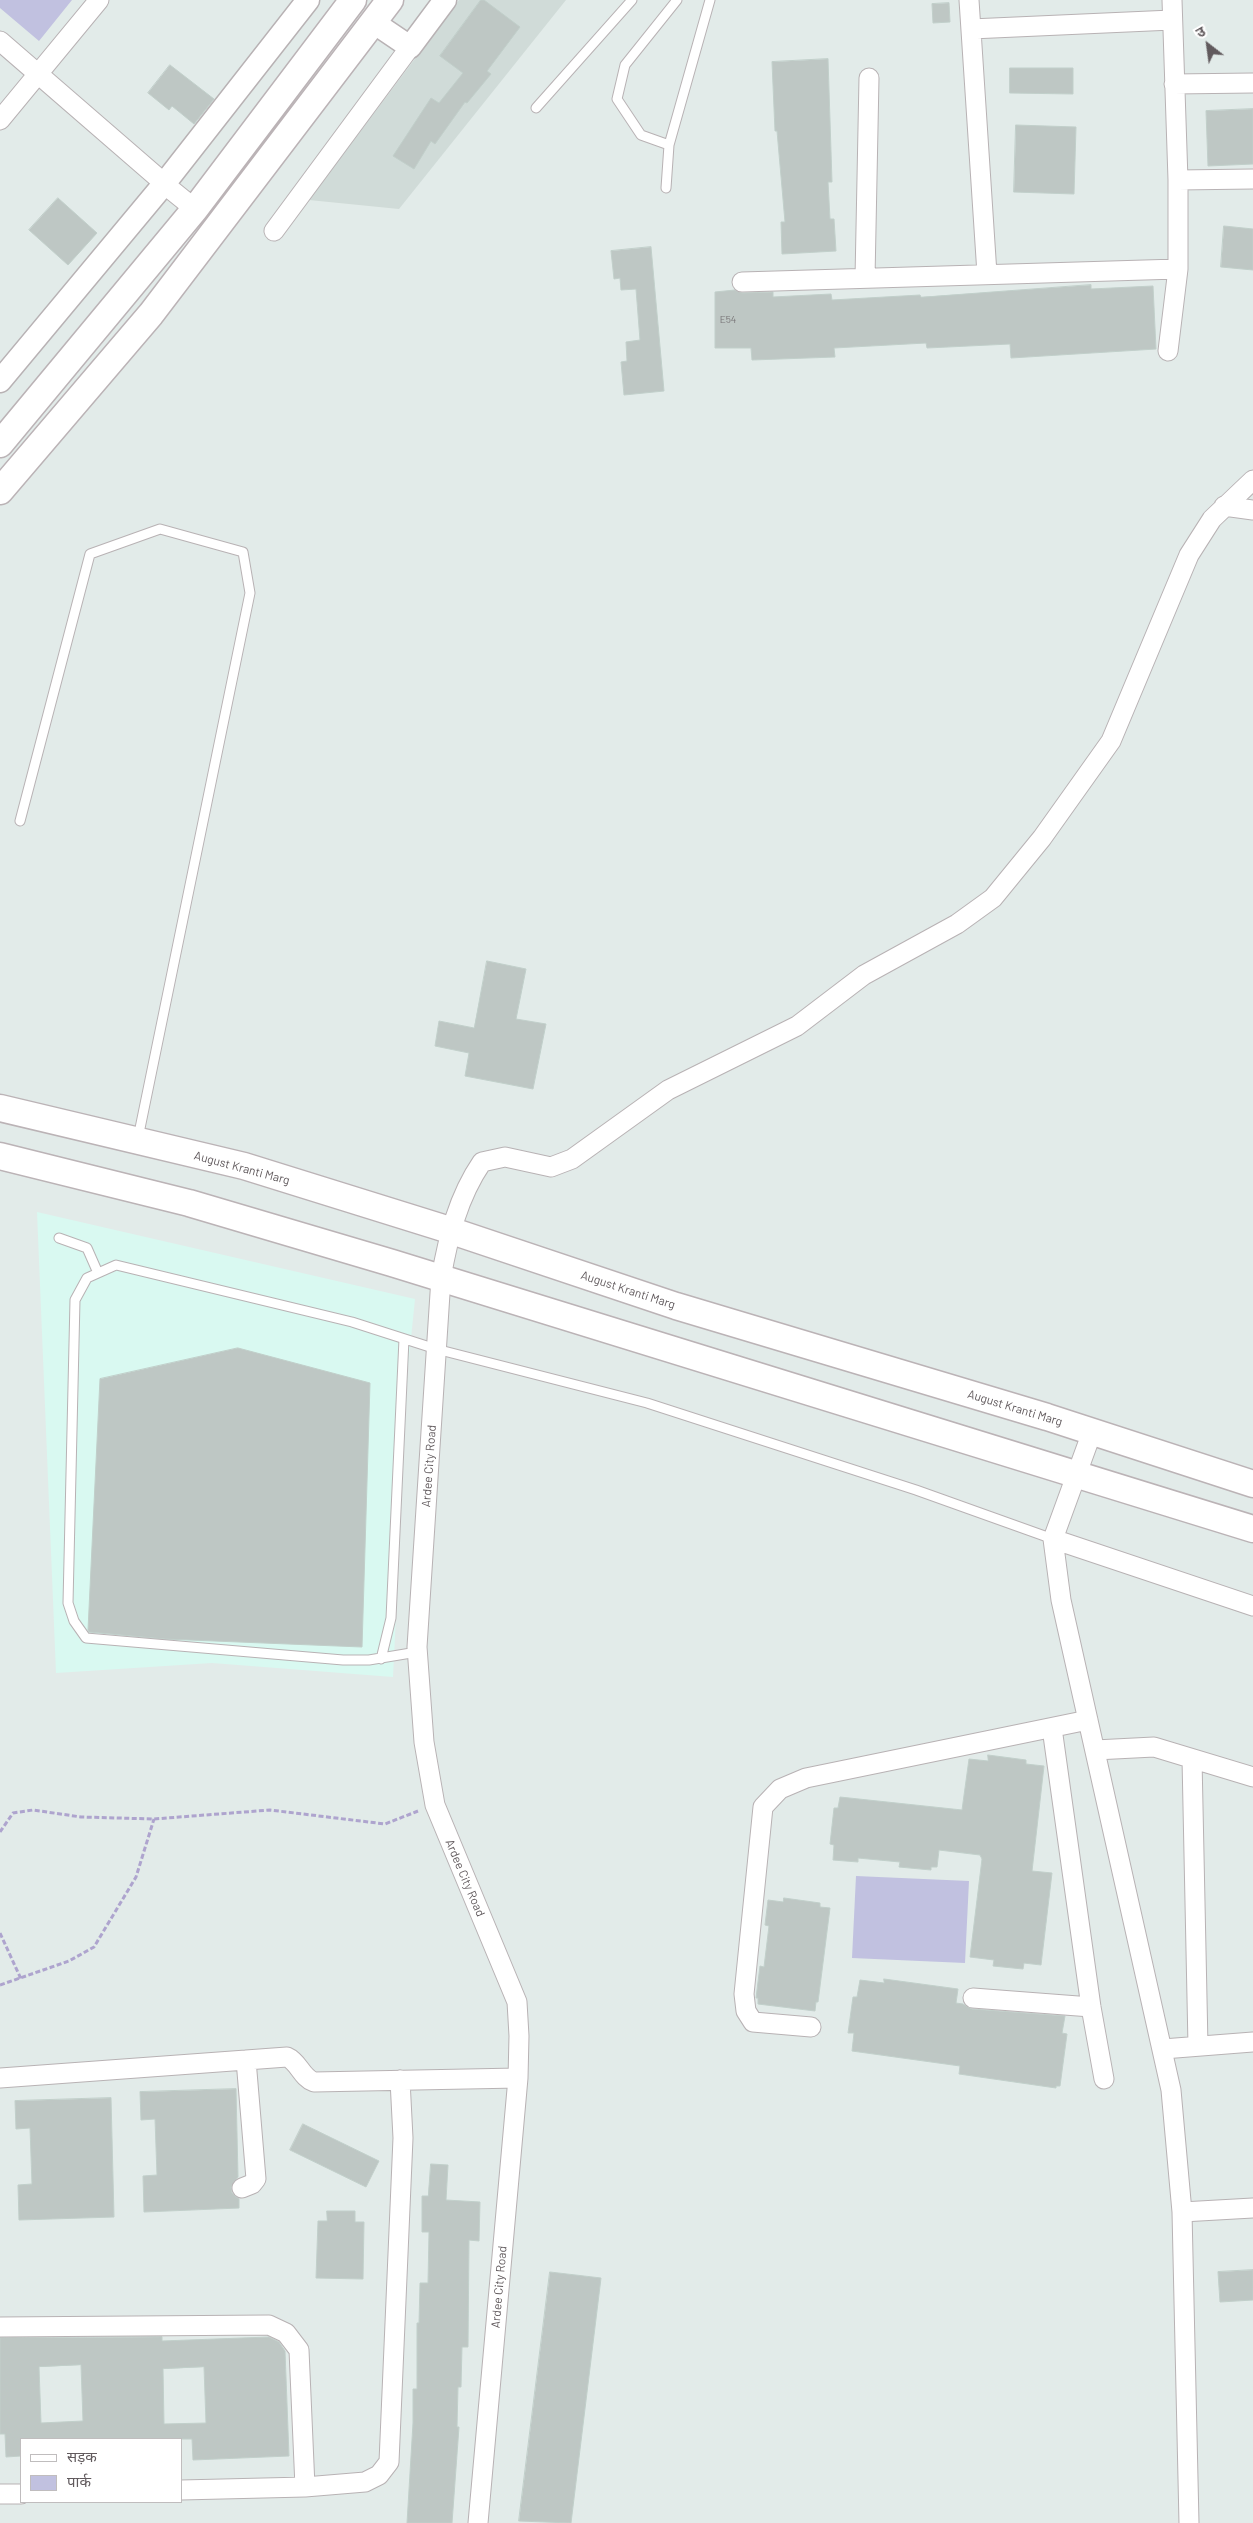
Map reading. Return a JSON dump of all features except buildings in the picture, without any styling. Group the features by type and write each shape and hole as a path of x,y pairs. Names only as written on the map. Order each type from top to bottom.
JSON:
{"main road":[{"path":"0,444 195,209 352,0"},
{"path":"0,491 151,314 390,0"},
{"name":"August Kranti Marg","path":"0,1108 244,1166 450,1231 676,1306 1092,1432 1253,1484"},
{"path":"0,1156 189,1203 440,1278 1253,1529"}],"street":[{"path":"0,120 99,0"},
{"path":"0,380 308,0"},
{"path":"274,231 446,0"},
{"path":"968,0 987,274"},
{"path":"1168,351 1178,269 1178,180 1172,0"},
{"path":"970,29 1172,20"},
{"path":"374,22 410,47"},
{"path":"0,41 160,181 195,209"},
{"path":"865,278 869,78"},
{"path":"1174,84 1253,83"},
{"path":"1178,180 1253,180"},
{"path":"742,282 1178,269"},
{"path":"1224,506 1253,480"},
{"path":"1224,506 1253,510"},
{"name":"Ardee City Road","path":"478,2523 518,2078 519,2036 517,2002 435,1805 424,1742 417,1652 440,1278 450,1231 482,1162 505,1157 551,1167 572,1159 668,1090 797,1026 864,975 957,924 993,898 1042,838 1110,741 1189,555 1212,518 1224,506"},
{"path":"1092,1432 1075,1474 1053,1539 1061,1600 1171,2090 1182,2212 1189,2523"},
{"path":"1053,1539 1253,1606"},
{"path":"811,2027 753,2022 746,2011 744,1994 763,1807 780,1788 806,1778 1088,1720"},
{"path":"1052,1728 1091,2007 1104,2079"},
{"path":"1095,1750 1154,1748 1253,1777"},
{"path":"1192,1759 1198,2046"},
{"path":"973,1998 1091,2007"},
{"path":"1163,2048 1253,2042"},
{"path":"0,2078 286,2056 293,2059 307,2079 314,2082 518,2078"},
{"path":"242,2188 252,2184 256,2179 246,2060"},
{"path":"182,2490 365,2482 379,2475 389,2462 403,2138 400,2080"},
{"path":"1182,2212 1253,2208"},
{"path":"0,2327 269,2326 286,2333 299,2350 305,2486"},
{"path":"0,2494 20,2494"}],"lane":[{"path":"536,108 632,0"},
{"path":"669,145 641,135 618,99 625,65 677,0"},
{"path":"666,188 669,145 710,0"},
{"path":"20,821 90,554 160,529 243,552 250,593 137,1141"},
{"path":"59,1238 87,1248 98,1273"},
{"path":"417,1652 380,1659 343,1660 86,1638 74,1620 68,1603 75,1300 87,1278 116,1266 352,1322 436,1349 647,1403 916,1490 1053,1539"},
{"path":"380,1659 391,1618 404,1339"}],"path":[{"path":"0,1832 13,1813 33,1810 81,1817 154,1819 270,1810 385,1824 435,1805"},
{"path":"0,1985 70,1961 94,1947 136,1877 154,1819"},
{"path":"0,1934 22,1979"}],"shaded area":[{"path":"459,0 566,0 399,209 309,200"},
{"path":"37,1212 415,1299 408,1368 393,1677 212,1663 56,1673"}],"green space":[{"path":"0,0 72,0 39,41 0,8"},
{"path":"856,1876 969,1881 965,1963 852,1958"}]}
